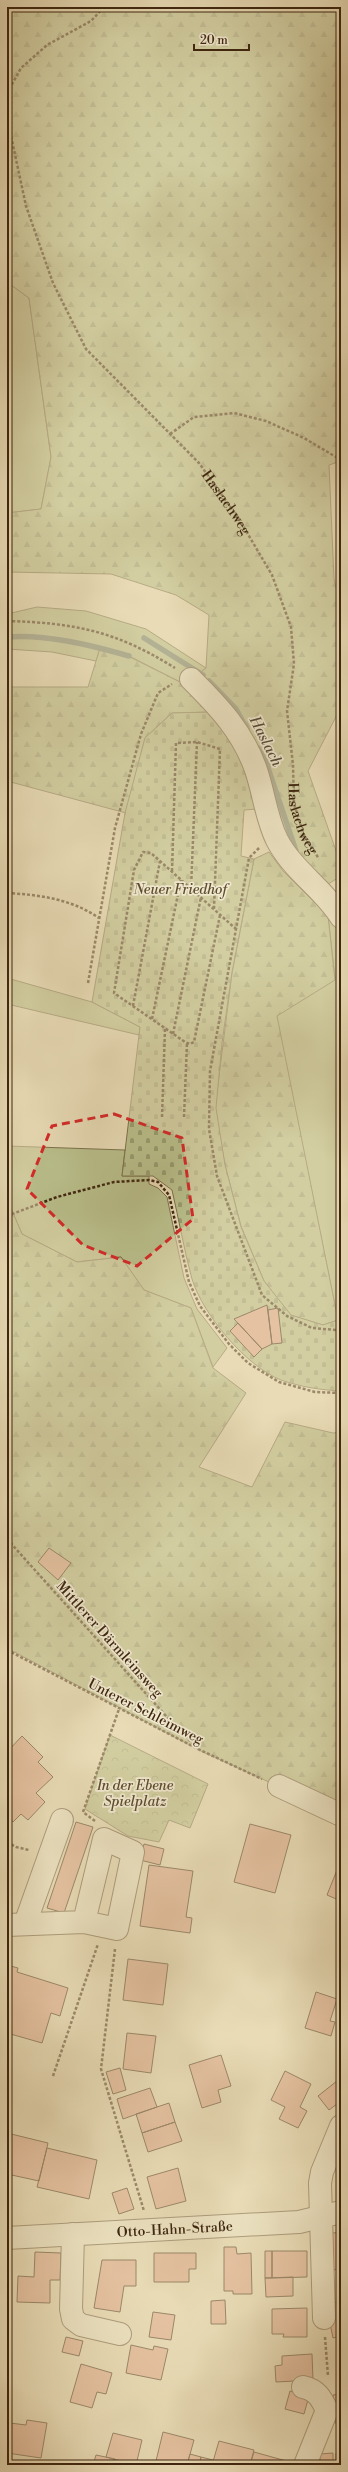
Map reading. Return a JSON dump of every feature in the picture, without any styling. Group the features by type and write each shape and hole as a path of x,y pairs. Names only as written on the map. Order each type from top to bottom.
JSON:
{"street":[{"name":"Haslachweg","path":"189,677 224,712 246,744 256,771 269,822 286,855 298,870 334,906"},
{"path":"278,1786 341,1815"},
{"path":"62,1820 49,1855 16,1925 102,1926"},
{"path":"104,1839 133,1852 102,1926 104,1839"},
{"path":"324,2318 331,2215 322,2172 341,2126"},
{"name":"Otto-Hahn-Straße","path":"7,2238 299,2222 331,2215"},
{"path":"73,2234 71,2309 73,2320 81,2325 120,2334"},
{"path":"303,2388 311,2389 319,2396 327,2410 305,2465"}],"path":[{"path":"11,136 11,86 21,68 47,45 91,21 104,7"},
{"path":"7,129 11,136"},
{"name":"Haslachweg","path":"11,136 26,206 45,262 53,283 86,349 199,463 239,519 272,575 290,627 294,664 287,711 293,765 294,804 304,835 323,865"},
{"path":"170,434 194,417 234,413 266,421 304,438 341,460"},
{"path":"7,621 51,622 98,631 148,651 189,677"},
{"path":"88,983 116,828 141,734 158,693 189,677"},
{"path":"172,872 176,744 197,742 220,749 214,910"},
{"path":"191,889 197,742"},
{"path":"220,915 194,1042 190,1044 187,1043 117,995 114,988 134,870 143,852 147,851 160,861 236,929"},
{"path":"250,858 210,1071 209,1129 217,1176 262,1295 287,1316 312,1328 341,1329"},
{"path":"133,1006 160,861"},
{"path":"152,1019 181,880"},
{"path":"7,893 44,896 83,907 100,919"},
{"path":"173,1034 201,898"},
{"path":"162,1117 165,1029"},
{"path":"184,1117 187,1043"},
{"path":"7,1216 57,1197 114,1182 149,1180 158,1182 170,1194 189,1282 200,1306 229,1344 248,1363 279,1382 315,1392 341,1393"},
{"name":"Mittlerer Därmleinsweg","path":"7,1539 166,1716 200,1750"},
{"name":"Unterer Schleimweg","path":"7,1650 200,1750 278,1786"},
{"path":"104,1839 104,1828 83,1812 119,1709"},
{"path":"7,1842 16,1847 49,1855"},
{"path":"52,2076 102,1926"},
{"path":"102,1926 101,2069 149,2231"},
{"path":"324,2318 329,2399 327,2410"}],"highlighted area":[{"path":"114,1114 182,1138 193,1219 137,1266 83,1245 27,1189 52,1126"}],"green space":[{"path":"7,7 341,7 341,461 329,465 334,579 341,610 341,707 308,771 341,865 341,876 325,886 295,860 195,677 206,668 209,615 176,595 111,574 7,572 7,513 41,509 51,457 29,298 7,282"},
{"path":"11,285 29,298 51,457 41,509 7,513 7,300"},
{"path":"37,607 86,611 146,629 206,668 186,685 129,656 101,648 96,661 52,652 7,649 7,614"},
{"path":"100,648 128,656 186,685 213,712 172,713 145,738 126,813 7,781 7,687 88,687"},
{"name":"Neuer Friedhof","path":"213,712 237,747 257,809 244,810 241,856 254,859 232,972 222,1043 216,1108 225,1165 241,1227 264,1281 291,1315 323,1325 341,1319 341,1391 311,1388 281,1380 268,1373 240,1351 216,1323 206,1308 192,1279 172,1190 153,1176 122,1176 140,1027 92,1002 125,813 145,738 172,713"},
{"path":"269,852 283,871 328,916 335,980 277,1016 338,1320 323,1325 290,1315 264,1281 241,1226 225,1165 215,1108 232,973 254,859"},
{"path":"328,916 341,933 341,1319 338,1320 276,1016 335,979"},
{"path":"7,978 92,1002 140,1027 139,1035 7,1004"},
{"path":"7,1146 125,1150 122,1176 149,1176 149,1184 158,1188 167,1197 184,1278 197,1309 227,1348 213,1367 191,1308 144,1290 121,1257 77,1262 22,1234 7,1199"},
{"path":"7,1199 22,1234 77,1262 121,1257 144,1290 191,1308 213,1368 246,1393 199,1467 252,1487 285,1422 333,1433 341,1432 341,1815 201,1751 7,1648"},
{"name":"In der Ebene Spielplatz","path":"110,1735 208,1784 190,1828 169,1820 159,1842 128,1836 85,1809"}],"building":[{"path":"267,1305 272,1344 262,1349 234,1319"},
{"path":"278,1308 282,1343 272,1344 268,1310"},
{"path":"238,1323 262,1349 254,1357 230,1331"},
{"path":"49,1548 71,1563 58,1580 38,1562"},
{"path":"22,1736 43,1757 38,1762 53,1777 36,1793 45,1802 28,1820 21,1814 13,1822 9,1819 7,1821 7,1752"},
{"path":"76,1822 93,1827 64,1913 47,1908"},
{"path":"250,1824 291,1835 275,1893 234,1882"},
{"path":"144,1844 164,1849 160,1865 140,1860"},
{"path":"341,1860 341,1901 327,1895"},
{"path":"149,1865 193,1871 186,1917 192,1918 190,1933 140,1926"},
{"path":"128,1959 168,1964 163,2005 123,2000"},
{"path":"7,1965 18,1968 17,1972 68,1988 60,2016 51,2013 42,2043 7,2033"},
{"path":"316,1992 337,1999 330,2021 335,2022 331,2036 305,2028"},
{"path":"127,2033 156,2036 151,2073 123,2069"},
{"path":"221,2055 231,2086 218,2090 221,2102 202,2108 189,2065"},
{"path":"120,2068 126,2090 113,2094 106,2072"},
{"path":"285,2071 311,2084 300,2107 307,2111 298,2128 279,2119 285,2107 271,2100"},
{"path":"337,2081 341,2085 341,2101 329,2110 318,2096"},
{"path":"150,2088 157,2107 123,2119 117,2099"},
{"path":"169,2103 175,2122 142,2133 136,2114"},
{"path":"175,2122 182,2141 148,2152 142,2133"},
{"path":"7,2133 48,2143 39,2181 7,2174"},
{"path":"47,2148 97,2160 89,2199 37,2187"},
{"path":"178,2168 186,2201 156,2209 147,2177"},
{"path":"127,2188 134,2209 119,2214 112,2193"},
{"path":"341,2232 341,2269 332,2270 326,2234"},
{"path":"224,2247 236,2247 237,2254 251,2253 252,2294 233,2294 233,2291 224,2291"},
{"path":"265,2251 272,2251 272,2278 265,2278"},
{"path":"272,2251 307,2251 307,2277 272,2278"},
{"path":"35,2252 61,2253 60,2280 50,2280 50,2303 17,2302 18,2276 34,2277"},
{"path":"154,2253 196,2253 196,2269 189,2269 189,2282 154,2282"},
{"path":"102,2260 136,2260 136,2286 124,2286 120,2312 94,2308"},
{"path":"293,2277 293,2296 266,2297 265,2278"},
{"path":"225,2300 226,2324 211,2324 211,2301"},
{"path":"341,2301 341,2336 333,2338 326,2304"},
{"path":"307,2308 307,2337 283,2337 284,2334 272,2334 272,2309"},
{"path":"153,2312 175,2315 171,2340 149,2337"},
{"path":"66,2337 83,2341 79,2356 62,2352"},
{"path":"131,2345 153,2350 154,2346 168,2349 161,2380 126,2373"},
{"path":"312,2354 313,2380 276,2382 275,2366 282,2365 282,2356"},
{"path":"81,2364 112,2373 106,2394 97,2392 92,2408 70,2402"},
{"path":"337,2369 341,2369 341,2402 334,2403 333,2395 340,2394"},
{"path":"290,2391 309,2396 304,2414 285,2409"},
{"path":"341,2411 341,2424 336,2424 335,2412"},
{"path":"27,2420 47,2423 41,2458 7,2453 7,2436 10,2423 26,2425"},
{"path":"163,2432 194,2440 187,2465 155,2465"},
{"path":"113,2433 142,2440 136,2465 106,2457"},
{"path":"219,2441 254,2450 250,2465 212,2465"},
{"path":"254,2452 290,2462 289,2465 250,2465"},
{"path":"333,2453 333,2462 320,2463 320,2454"},
{"path":"336,2453 341,2453 341,2465 336,2465"},
{"path":"190,2454 201,2457 199,2465 187,2465"},
{"path":"96,2455 115,2459 113,2465 93,2465"},
{"path":"201,2457 213,2460 212,2465 199,2465"}],"waterway":[{"name":"Haslach","path":"7,637 37,637 68,641 129,656"},
{"name":"Haslach","path":"144,638 203,675"},
{"name":"Haslach","path":"209,681 236,709 247,729"},
{"name":"Haslach","path":"258,748 266,762 296,851"}]}
